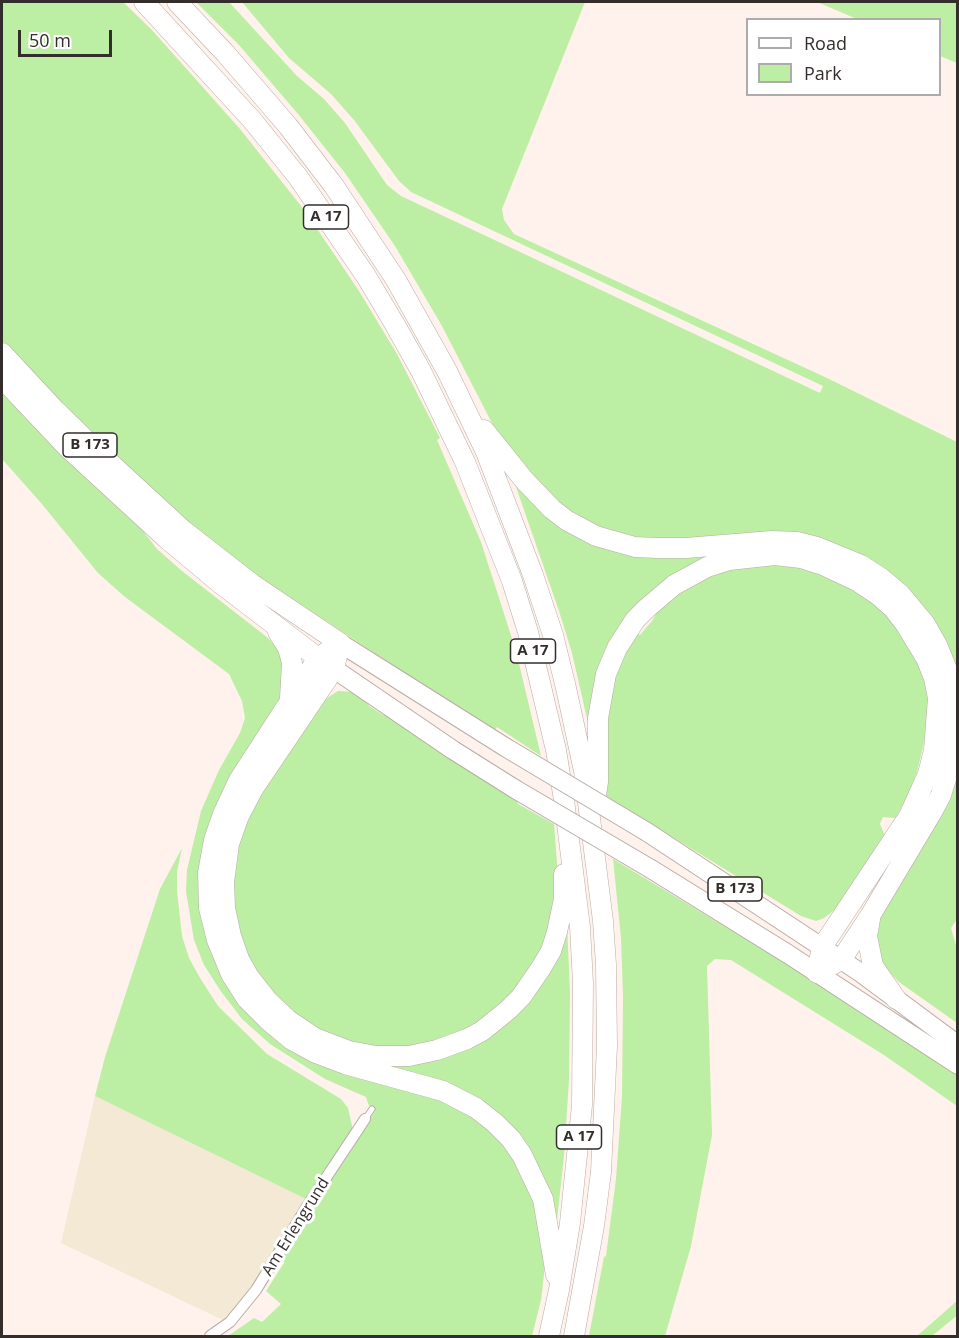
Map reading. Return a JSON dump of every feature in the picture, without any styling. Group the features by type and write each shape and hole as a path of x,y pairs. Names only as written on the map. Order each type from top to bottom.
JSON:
{"highway":[{"name":"A 17","path":"144,2 252,120 298,177 366,276 439,407 491,526 528,632 555,750 571,848 580,927 583,983 582,1094 570,1223 549,1336"},
{"name":"A 17","path":"177,2 226,54 288,126 334,186 396,280 468,412 513,520 552,635 578,742 591,821 603,921 608,1046 601,1172 574,1336"},
{"name":"B 173","path":"2,353 55,410 184,531 252,584 340,643"},
{"name":"B 173","path":"2,378 67,447 115,493 166,538 273,625 318,658"},
{"path":"468,412 537,495 566,520 596,536 616,543 658,548 772,541 797,542 817,547 867,569 900,594 937,645 946,667 955,721 949,769 941,795 870,916 841,960 817,973"},
{"path":"591,821 598,782 598,718 606,674 617,648 635,620 646,608 674,585 691,575 718,564 750,557 775,555 801,558 823,564 857,581 893,608 926,658 934,678 938,698 934,750 925,784 909,816 822,947 817,973"},
{"path":"273,625 288,648 292,663 289,700"},
{"path":"340,643 334,669 253,789 238,818 226,861 225,908 239,959 258,989 288,1020 315,1038 331,1045 376,1056 409,1056 437,1050 482,1031 521,997 551,951 564,899 564,871 571,848"},
{"path":"340,643 318,658 289,700 239,780 223,814 214,840 208,873 209,908 217,940 231,974 247,999 292,1040 316,1053 345,1064 443,1091 476,1108 511,1139 522,1155 543,1199 559,1290"},
{"path":"870,916 867,936 873,966 896,999"}],"main road":[{"name":"B 173","path":"340,643 505,747 647,832 841,960 957,1046"},
{"name":"B 173","path":"318,658 482,769 651,869 817,973 957,1065"}],"street":[{"name":"Am Erlengrund","path":"210,1336 230,1322 256,1290 308,1205 365,1119"}],"lane":[{"name":"Am Erlengrund","path":"365,1119 372,1109"}],"shaded area":[{"path":"95,1096 308,1200 233,1314 223,1320 61,1243"}],"green space":[{"path":"2,2 123,2 151,29 240,129 305,211 359,291 397,354 440,438 437,440 481,542 516,651 541,756 497,727 494,732 249,570 154,495 81,426 2,341"},
{"path":"196,2 229,2 297,76 324,99 345,123 387,185 401,196 820,393 823,386 411,192 399,181 354,120 331,94 289,58 242,2 585,2 502,209 504,220 514,234 827,378 957,442 957,697 901,588 688,542 617,537 555,504 494,427 442,326 395,246 345,173 239,45"},
{"path":"817,2 957,2 957,63 941,56 941,18 855,18"},
{"path":"2,389 143,531 157,549 268,638 284,656 282,698 234,777 225,975 492,1128 533,1187 545,1266 541,1300 532,1336 228,1336 254,1318 262,1322 281,1304 266,1291 284,1263 285,1252 314,1203 375,1111 369,1106 366,1097 325,1079 270,1044 242,1019 204,965 194,940 186,891 187,870 201,811 219,770 240,733 245,718 242,701 229,674 125,597 98,573 2,459"},
{"path":"514,481 594,542 737,551 650,598 589,727 572,653"},
{"path":"775,564 823,574 878,605 917,651 931,697 926,734 917,772 896,818 883,817 880,824 885,836 837,908 816,921 801,916 606,796 603,765 606,699 634,631 640,635 652,621 660,606 674,594 707,577 729,570"},
{"path":"338,691 355,692 364,698 369,706 383,715 389,713 517,799 518,804 554,824 558,876 553,929 528,981 464,1034 391,1051 333,1040 272,997 236,934 231,880 241,831 291,746 324,700"},
{"path":"957,761 958,918 951,928 957,949 957,1023 899,982 882,965 875,931 879,917"},
{"path":"182,848 177,872 177,891 182,936 189,958 200,978 218,1006 267,1054 341,1099 348,1108 353,1130 308,1200 95,1096 105,1057 160,889"},
{"path":"613,859 782,961 957,1074 957,1106 884,1055 731,960 715,959 707,966 712,1135 691,1246 665,1336 589,1336 606,1256 616,1179 622,1097 621,938"},
{"path":"567,924 570,993 569,1080 564,1156 557,1220 555,1220 514,1135 345,1056 485,1036"},
{"path":"957,1301 957,1315 954,1318 932,1336 917,1336"}]}
